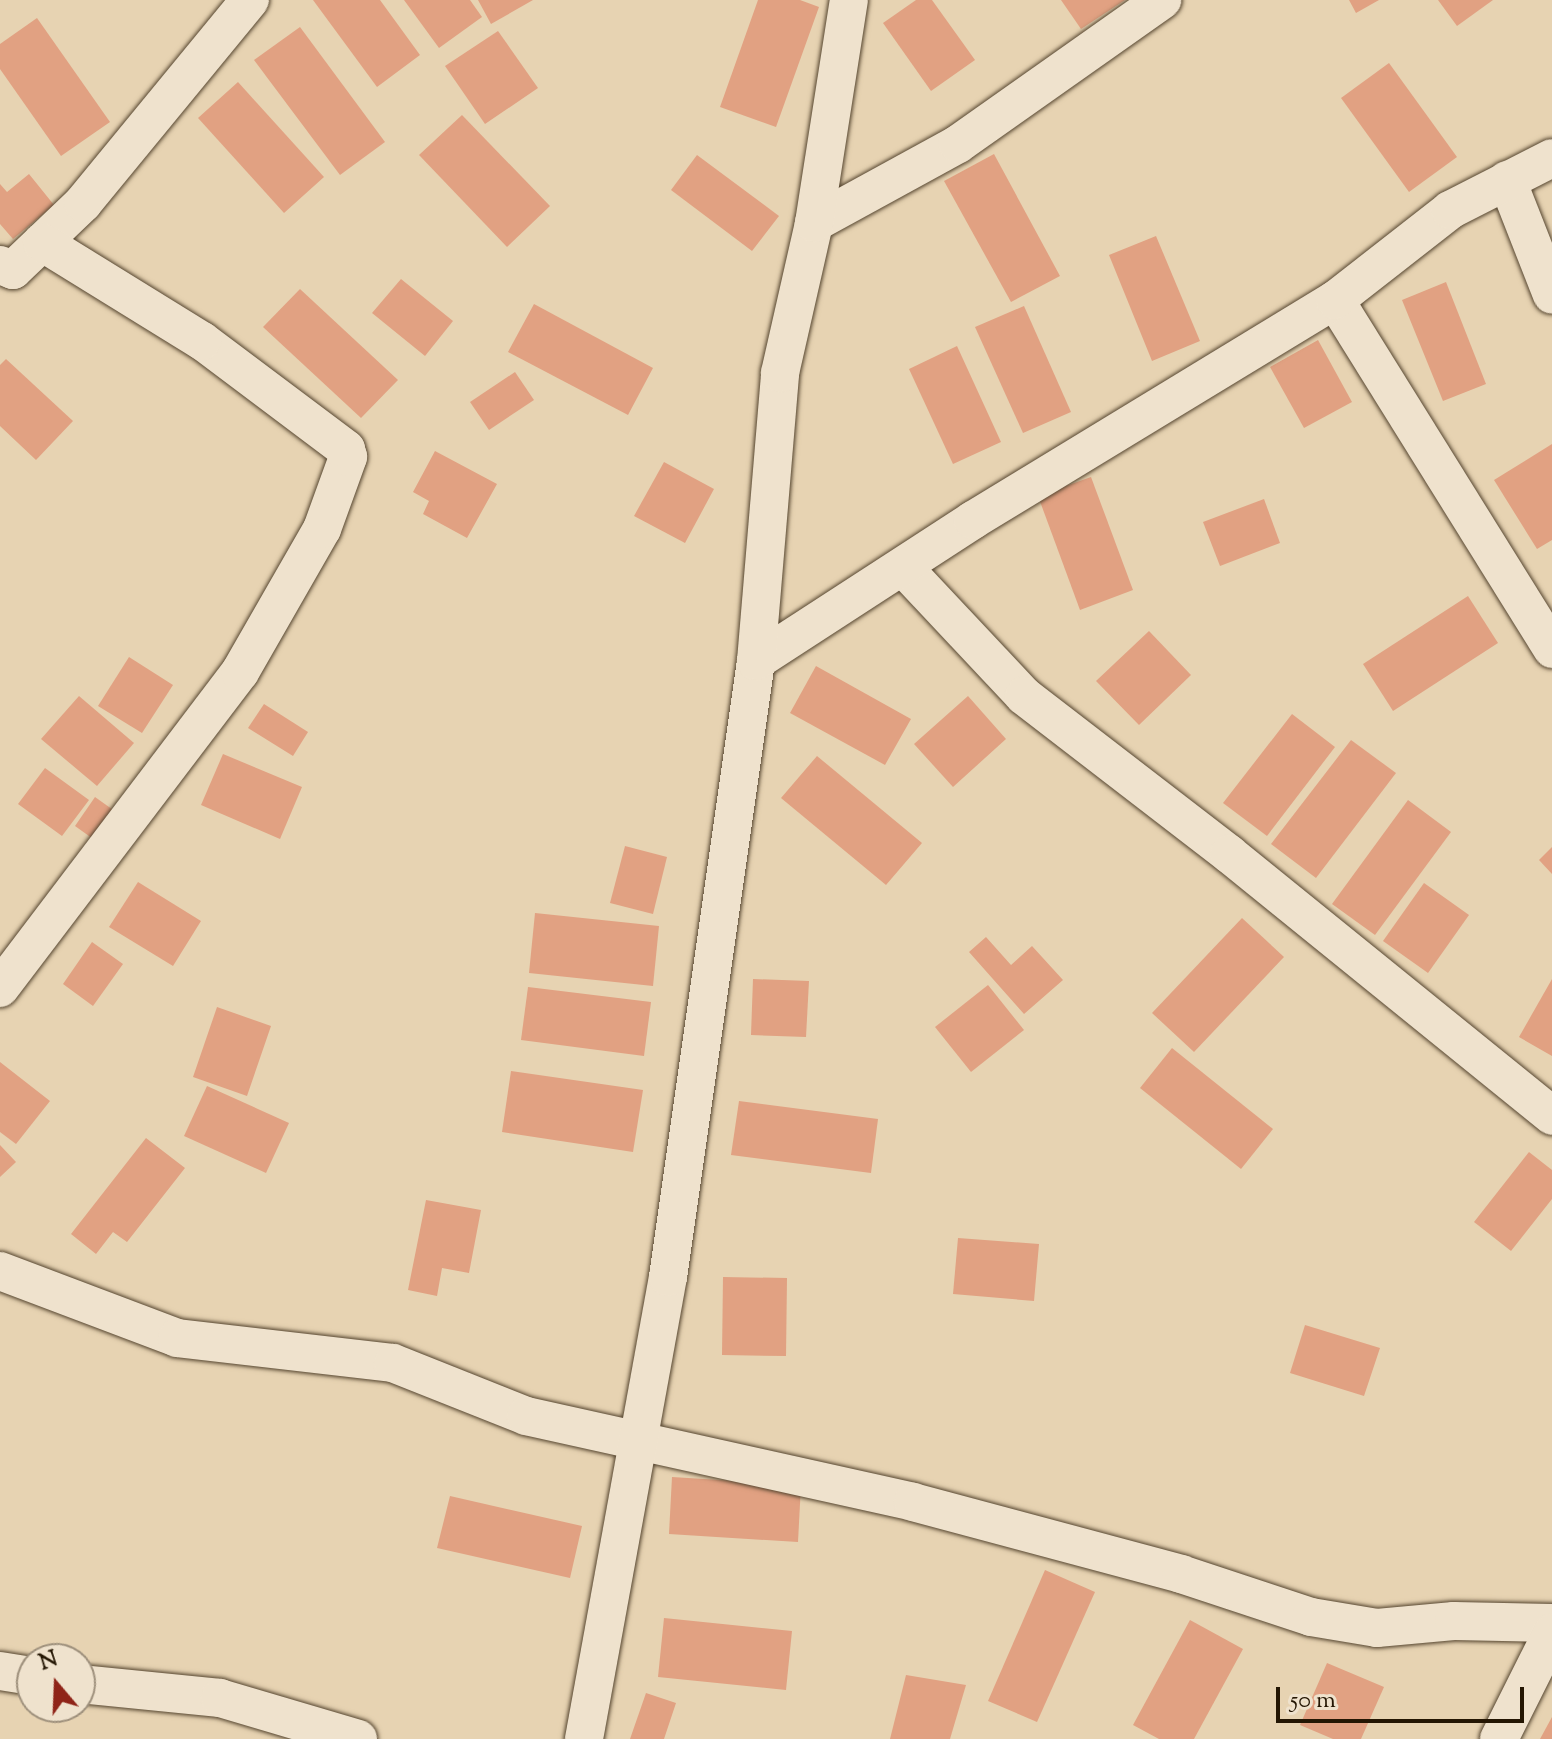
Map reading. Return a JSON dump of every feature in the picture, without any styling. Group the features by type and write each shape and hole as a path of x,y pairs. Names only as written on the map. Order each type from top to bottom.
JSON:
{"street":[{"path":"4,275 93,191 250,0"},
{"path":"584,1739 668,1277 756,661 780,373 814,223 849,0"},
{"path":"814,223 958,144 1162,0"},
{"path":"756,661 904,568 973,520 1335,300 1450,210 1552,158"},
{"path":"1507,180 1552,295"},
{"path":"0,988 240,672 322,529 348,457 346,449 202,341 42,242"},
{"path":"1335,300 1552,649"},
{"path":"904,568 1024,696 1229,854 1552,1116"},
{"path":"0,1271 177,1338 393,1363 526,1416 638,1438 913,1502 1181,1574 1311,1617 1377,1628 1454,1621 1552,1623"},
{"path":"1499,1739 1552,1633"},
{"path":"96,1686 220,1698 358,1739"}],"building":[{"path":"313,0 380,0 420,55 377,87"},
{"path":"404,0 470,0 482,17 439,48"},
{"path":"478,0 533,0 491,24"},
{"path":"758,0 800,0 819,7 776,127 720,107"},
{"path":"916,0 932,0 975,60 931,91 883,23"},
{"path":"1061,0 1125,0 1081,29"},
{"path":"1349,0 1379,0 1356,13"},
{"path":"1438,0 1493,0 1457,26"},
{"path":"37,18 110,122 61,156 0,69 0,44"},
{"path":"300,27 385,142 340,175 254,60"},
{"path":"498,31 538,88 485,124 445,66"},
{"path":"1389,63 1457,157 1409,192 1341,98"},
{"path":"238,82 324,177 284,213 198,118"},
{"path":"462,115 550,206 507,247 419,155"},
{"path":"994,154 1060,276 1011,302 944,181"},
{"path":"697,155 779,216 752,251 671,190"},
{"path":"29,174 54,205 13,239 0,224 0,184 7,192"},
{"path":"1156,236 1200,341 1152,361 1109,255"},
{"path":"401,279 453,321 425,356 372,313"},
{"path":"1446,282 1486,384 1443,401 1402,300"},
{"path":"300,289 398,380 361,418 263,327"},
{"path":"534,304 653,368 628,415 508,352"},
{"path":"1024,306 1071,412 1023,433 975,327"},
{"path":"1318,340 1352,402 1304,428 1270,367"},
{"path":"957,346 1001,442 953,464 909,369"},
{"path":"6,359 73,421 36,460 0,426 0,365"},
{"path":"515,372 534,400 489,430 470,402"},
{"path":"1552,444 1552,540 1537,549 1494,480"},
{"path":"435,451 497,484 467,538 423,514 429,501 413,492"},
{"path":"664,462 714,489 685,543 634,516"},
{"path":"1091,477 1133,590 1080,610 1038,496"},
{"path":"1264,499 1280,543 1220,566 1203,522"},
{"path":"1468,596 1498,643 1393,711 1363,664"},
{"path":"1149,631 1191,675 1139,725 1096,681"},
{"path":"129,657 173,685 142,733 98,706"},
{"path":"816,666 911,719 885,765 790,713"},
{"path":"79,696 134,743 97,786 41,739"},
{"path":"968,696 1006,739 953,787 914,744"},
{"path":"264,704 308,732 293,756 248,728"},
{"path":"1292,714 1335,747 1267,836 1223,803"},
{"path":"1351,740 1396,773 1316,878 1271,844"},
{"path":"223,754 302,787 280,839 201,805"},
{"path":"817,756 922,843 886,885 781,798"},
{"path":"45,768 89,800 62,836 18,804"},
{"path":"95,797 116,812 96,841 75,826"},
{"path":"1408,800 1451,832 1375,935 1332,904"},
{"path":"625,846 667,857 653,914 610,903"},
{"path":"1552,847 1552,874 1539,860"},
{"path":"138,882 201,921 173,966 109,927"},
{"path":"1424,883 1469,915 1428,973 1383,941"},
{"path":"535,913 659,926 653,986 529,973"},
{"path":"1242,918 1284,957 1194,1052 1152,1013"},
{"path":"986,937 1011,965 1032,946 1063,980 1024,1014 969,952"},
{"path":"92,942 123,964 93,1006 63,984"},
{"path":"753,979 809,981 806,1037 751,1035"},
{"path":"1552,979 1552,1056 1519,1037"},
{"path":"988,985 1024,1030 971,1072 935,1027"},
{"path":"528,987 651,1002 644,1056 521,1040"},
{"path":"217,1007 271,1026 247,1096 193,1077"},
{"path":"1172,1048 1273,1129 1241,1169 1140,1088"},
{"path":"0,1062 50,1101 16,1144 0,1132"},
{"path":"511,1071 643,1090 633,1152 502,1132"},
{"path":"207,1086 289,1123 266,1173 184,1136"},
{"path":"739,1101 878,1119 871,1173 731,1155"},
{"path":"146,1138 185,1168 127,1242 113,1232 96,1254 71,1234"},
{"path":"0,1145 16,1162 0,1177"},
{"path":"1529,1152 1552,1170 1552,1199 1511,1251 1474,1222"},
{"path":"426,1200 481,1210 469,1273 442,1268 437,1296 408,1290"},
{"path":"958,1238 1039,1244 1034,1301 953,1294"},
{"path":"723,1277 787,1278 786,1356 722,1355"},
{"path":"1305,1325 1380,1348 1364,1396 1290,1373"},
{"path":"672,1477 801,1485 798,1542 669,1534"},
{"path":"450,1496 582,1526 570,1578 437,1548"},
{"path":"1045,1570 1095,1592 1037,1722 988,1701"},
{"path":"664,1618 792,1631 786,1690 658,1677"},
{"path":"1190,1620 1243,1649 1194,1739 1159,1739 1133,1725"},
{"path":"1327,1663 1384,1687 1361,1739 1333,1739 1300,1725"},
{"path":"906,1675 966,1685 950,1739 890,1739"},
{"path":"646,1693 676,1703 664,1739 630,1739"},
{"path":"1552,1717 1552,1739 1540,1739"}]}
